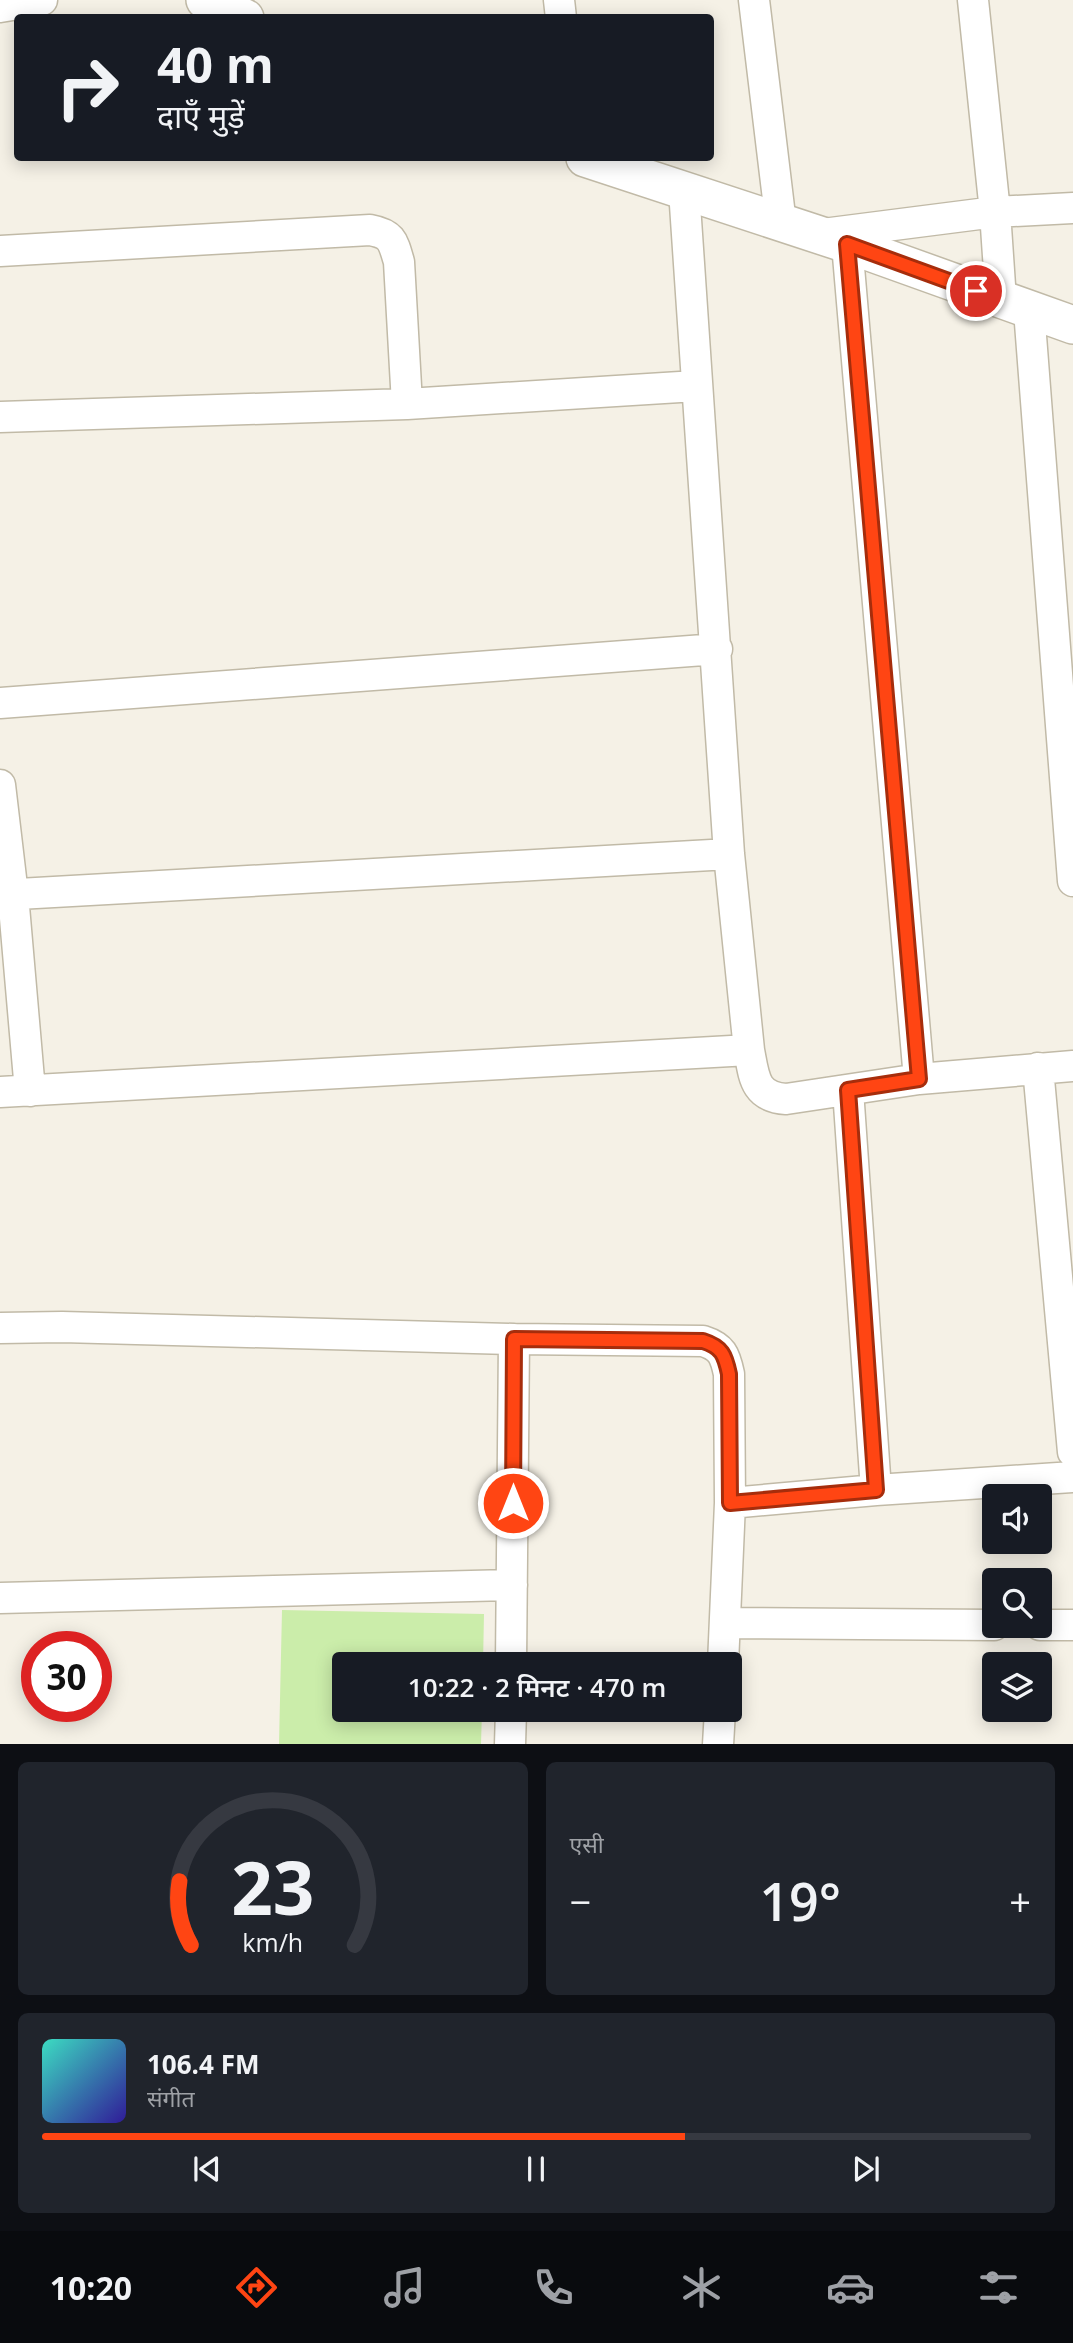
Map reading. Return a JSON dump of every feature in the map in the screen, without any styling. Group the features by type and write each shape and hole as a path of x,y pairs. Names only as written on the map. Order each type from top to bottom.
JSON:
{"street":[{"path":"0,7 42,0"},
{"path":"205,0 236,14"},
{"path":"754,0 781,224"},
{"path":"973,0 995,212 1015,305 1073,881"},
{"path":"594,161 832,240 1073,325"},
{"path":"684,190 729,854 749,1050 755,1079 762,1091 774,1098 786,1099 919,1079 1073,1066"},
{"path":"832,240 995,212 1073,208"},
{"path":"0,251 370,230 385,233 393,242 399,262 407,404"},
{"path":"832,240 919,1079"},
{"path":"0,417 407,404 696,386"},
{"path":"0,702 717,649"},
{"path":"0,785 6,895 30,1091"},
{"path":"6,895 729,854"},
{"path":"0,1093 749,1050"},
{"path":"1038,1068 1067,1323 1073,1452"},
{"path":"848,1090 876,1490"},
{"path":"0,1328 62,1327 514,1339 703,1341 717,1345 726,1360 729,1374 730,1503 724,1652"},
{"path":"511,1652 514,1339"},
{"path":"730,1503 1073,1477"},
{"path":"0,1598 512,1585"},
{"path":"726,1623 982,1625"},
{"path":"1052,1625 1073,1625"},
{"path":"510,1744 511,1722"},
{"path":"718,1744 719,1722"}],"green space":[{"path":"282,1610 484,1614 483,1652 332,1652 332,1722 482,1722 481,1744 279,1744"}],"route":[{"path":"513,1503 514,1339 703,1341 717,1345 726,1360 729,1374 730,1503 876,1490 848,1090 919,1079 847,244 976,291"}]}
